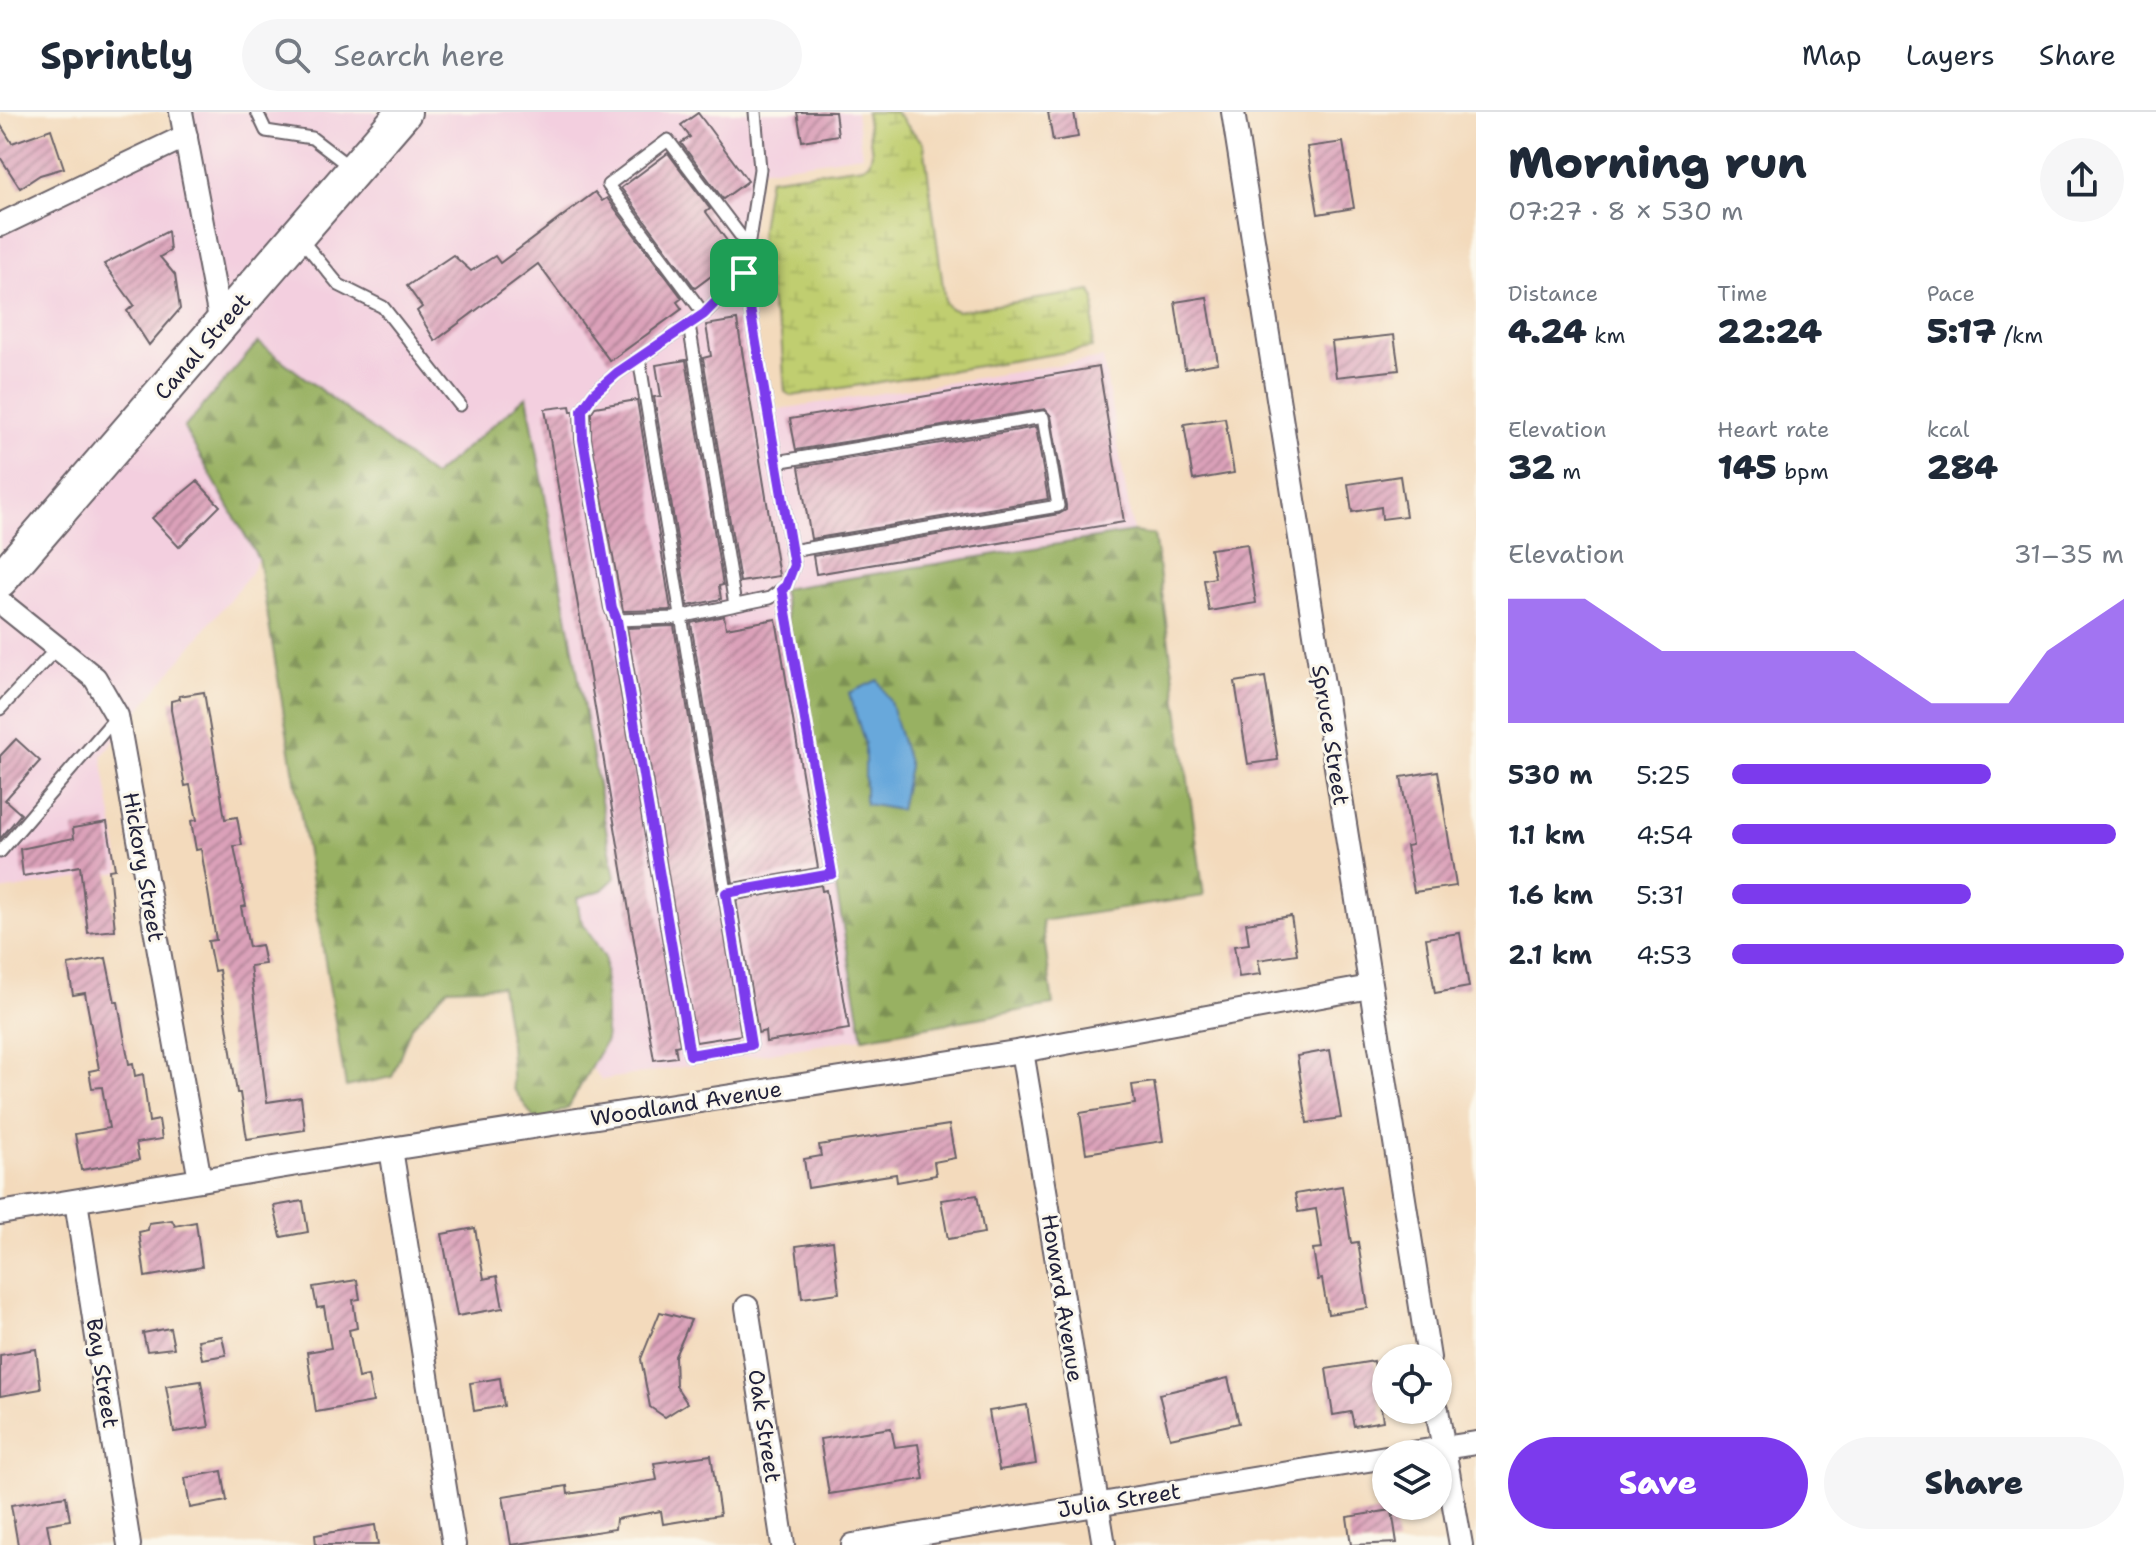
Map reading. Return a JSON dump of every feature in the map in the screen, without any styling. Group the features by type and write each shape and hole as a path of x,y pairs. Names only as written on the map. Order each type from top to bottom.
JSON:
{"main road":[{"name":"Canal Street","path":"8,565 404,112"}],"street":[{"path":"181,112 221,324"},
{"name":"Spruce Street","path":"1233,112 1427,1344"},
{"path":"0,225 186,136"},
{"name":"Hickory Street","path":"0,602 95,678 117,716 200,1180"},
{"name":"Woodland Avenue","path":"0,1213 1022,1051 1370,987"},
{"name":"Howard Avenue","path":"1022,1051 1104,1545"},
{"path":"391,1149 454,1545"},
{"name":"Bay Street","path":"76,1201 129,1545"},
{"name":"Oak Street","path":"747,1307 783,1545"},
{"path":"1452,1447 1476,1443"},
{"name":"Julia Street","path":"853,1545 1372,1459"},
{"path":"1452,1496 1461,1545"}],"lane":[{"path":"257,112 266,131 312,138 354,170"},
{"path":"617,620 628,622 680,617 770,598 786,586 794,565 744,273 760,169 755,112"},
{"path":"704,314 608,185 668,140 749,247"},
{"path":"297,235 339,285 383,307 460,405"},
{"path":"639,358 751,1045 690,1055 617,620 612,608 583,439 582,410 594,393 639,358 704,314 744,273"},
{"path":"689,325 735,605"},
{"path":"776,462 1043,417 1046,432 1058,506 791,551"},
{"path":"726,893 832,874 782,589"},
{"path":"0,709 57,648"},
{"path":"0,852 117,716"}],"shaded area":[{"path":"181,112 856,112 862,155 760,170 744,273 768,411 1103,358 1133,532 782,590 863,1038 601,1080 591,1067 606,1040 605,958 580,918 577,897 602,890 527,397 433,476 258,342 184,428 258,558 250,574 102,756 121,872 0,891 0,225 185,136"}],"green space":[{"path":"866,112 895,112 924,144 945,302 949,308 957,311 1091,291 1095,299 1092,348 792,396 785,392 781,334 772,311 760,235 769,179 869,163 872,153"},
{"path":"258,342 433,476 527,396 615,878 602,890 577,898 580,918 605,958 606,1040 568,1108 537,1123 513,1088 501,986 448,988 411,1027 392,1077 346,1087 258,558 184,428"},
{"path":"1133,532 1154,535 1204,896 1042,921 1053,1005 863,1038 782,589","holes":["865,744 900,809 865,803"]}],"water":[{"path":"878,680 890,702 909,766 900,810 865,804 865,744 849,693"}],"building":[{"path":"797,112 835,112 838,135 802,141"},
{"path":"1048,112 1074,112 1078,137 1053,141"},
{"path":"698,113 748,181 723,199 681,143 690,137 681,125"},
{"path":"0,124 12,143 51,129 64,168 40,175 20,188 0,157"},
{"path":"1343,142 1354,208 1318,214 1307,147"},
{"path":"668,153 710,209 706,212 738,256 695,288 621,188"},
{"path":"595,192 602,201 607,198 682,298 677,302 682,309 610,361 538,264 435,341 417,311 422,307 407,286 453,255 471,271 495,256 500,263"},
{"path":"168,231 170,251 160,257 175,275 180,309 149,345 127,311 134,305 104,264"},
{"path":"1207,297 1218,363 1185,369 1175,302"},
{"path":"737,320 779,576 740,582 703,358 711,356 706,325"},
{"path":"1394,335 1399,370 1336,377 1332,342"},
{"path":"686,360 723,585 719,586 721,599 688,606 654,397 661,396 656,365"},
{"path":"1099,367 1124,522 816,574 813,556 1059,514 1066,510 1066,505 1051,416 1045,409 796,450 790,419"},
{"path":"637,400 671,610 623,611 591,438 591,413 595,407"},
{"path":"570,406 574,411 575,440 680,1045 675,1046 677,1057 654,1060 545,409"},
{"path":"1225,418 1234,473 1193,480 1184,424"},
{"path":"1036,427 1048,499 811,539 799,467"},
{"path":"1400,476 1406,516 1382,519 1381,507 1352,512 1348,484"},
{"path":"197,481 220,506 179,547 152,518"},
{"path":"1247,544 1256,603 1209,611 1204,580 1215,578 1210,549"},
{"path":"724,616 726,628 776,619 818,868 733,883 691,623"},
{"path":"674,626 741,1035 696,1042 627,628"},
{"path":"1265,677 1278,760 1248,764 1235,682"},
{"path":"204,692 225,819 237,817 242,845 234,846 246,906 241,907 249,947 261,945 265,964 250,966 267,1102 301,1097 305,1130 247,1139 219,970 214,971 208,941 216,940 201,849 196,850 191,821 197,820 190,785 185,786 171,710 171,701 180,699 179,696"},
{"path":"16,739 40,761 5,800 21,814 0,839 0,756"},
{"path":"1438,771 1456,886 1414,892 1406,846 1412,845 1401,777"},
{"path":"107,822 115,869 109,870 115,930 88,933 80,866 23,876 20,849 74,838 73,828"},
{"path":"821,885 822,891 826,890 849,1029 766,1042 765,1031 758,1033 736,900"},
{"path":"1291,916 1297,954 1258,960 1261,974 1239,977 1234,946 1249,944 1246,923"},
{"path":"1460,933 1469,987 1435,993 1426,938"},
{"path":"106,958 129,1064 133,1063 135,1076 143,1074 149,1122 159,1120 162,1139 136,1143 139,1160 81,1170 75,1134 109,1128 102,1087 92,1088 89,1071 99,1069 85,993 73,995 68,965"},
{"path":"1330,1050 1341,1118 1307,1123 1297,1056"},
{"path":"1154,1082 1163,1141 1086,1153 1080,1113 1135,1104 1132,1085"},
{"path":"949,1125 955,1158 934,1162 936,1175 897,1182 896,1174 808,1188 804,1159 821,1156 819,1145"},
{"path":"1342,1186 1351,1243 1358,1242 1368,1308 1328,1314 1313,1249 1322,1248 1316,1209 1298,1212 1295,1194"},
{"path":"977,1195 984,1233 948,1239 941,1200"},
{"path":"303,1201 308,1232 281,1237 274,1206"},
{"path":"172,1220 175,1226 196,1222 202,1267 145,1277 139,1232 148,1230 149,1223"},
{"path":"475,1228 484,1279 497,1276 503,1308 457,1316 442,1234"},
{"path":"833,1241 839,1293 802,1298 796,1246"},
{"path":"357,1280 360,1299 353,1300 357,1328 349,1330 358,1378 368,1376 373,1402 316,1412 307,1352 331,1348 324,1307 317,1308 313,1287"},
{"path":"660,1312 691,1320 675,1356 676,1386 687,1403 665,1417 650,1407 641,1359"},
{"path":"170,1328 174,1348 147,1351 143,1333"},
{"path":"222,1336 226,1355 202,1359 198,1340"},
{"path":"36,1349 41,1389 0,1396 0,1355"},
{"path":"1372,1361 1372,1423 1354,1426 1351,1412 1333,1415 1326,1369"},
{"path":"500,1378 504,1406 474,1411 470,1383"},
{"path":"1228,1378 1239,1423 1170,1438 1159,1394"},
{"path":"201,1381 209,1427 174,1432 166,1386"},
{"path":"1027,1405 1036,1464 999,1470 989,1411"},
{"path":"891,1428 895,1447 918,1444 924,1479 829,1494 820,1439"},
{"path":"711,1455 720,1515 663,1524 661,1511 616,1519 615,1529 511,1545 503,1496 567,1486 568,1494 657,1480 654,1463"},
{"path":"222,1471 227,1501 190,1508 185,1478"},
{"path":"66,1496 70,1520 47,1524 51,1545 18,1545 11,1505"},
{"path":"1372,1513 1372,1520 1394,1520 1397,1543 1351,1545 1347,1517"},
{"path":"375,1525 378,1545 316,1545 315,1535"}],"route":[{"path":"744,273 794,565 782,589 832,874 726,893 751,1045 690,1055 617,620 612,608 583,439 582,410 594,393 617,373 704,314 744,273"}]}
